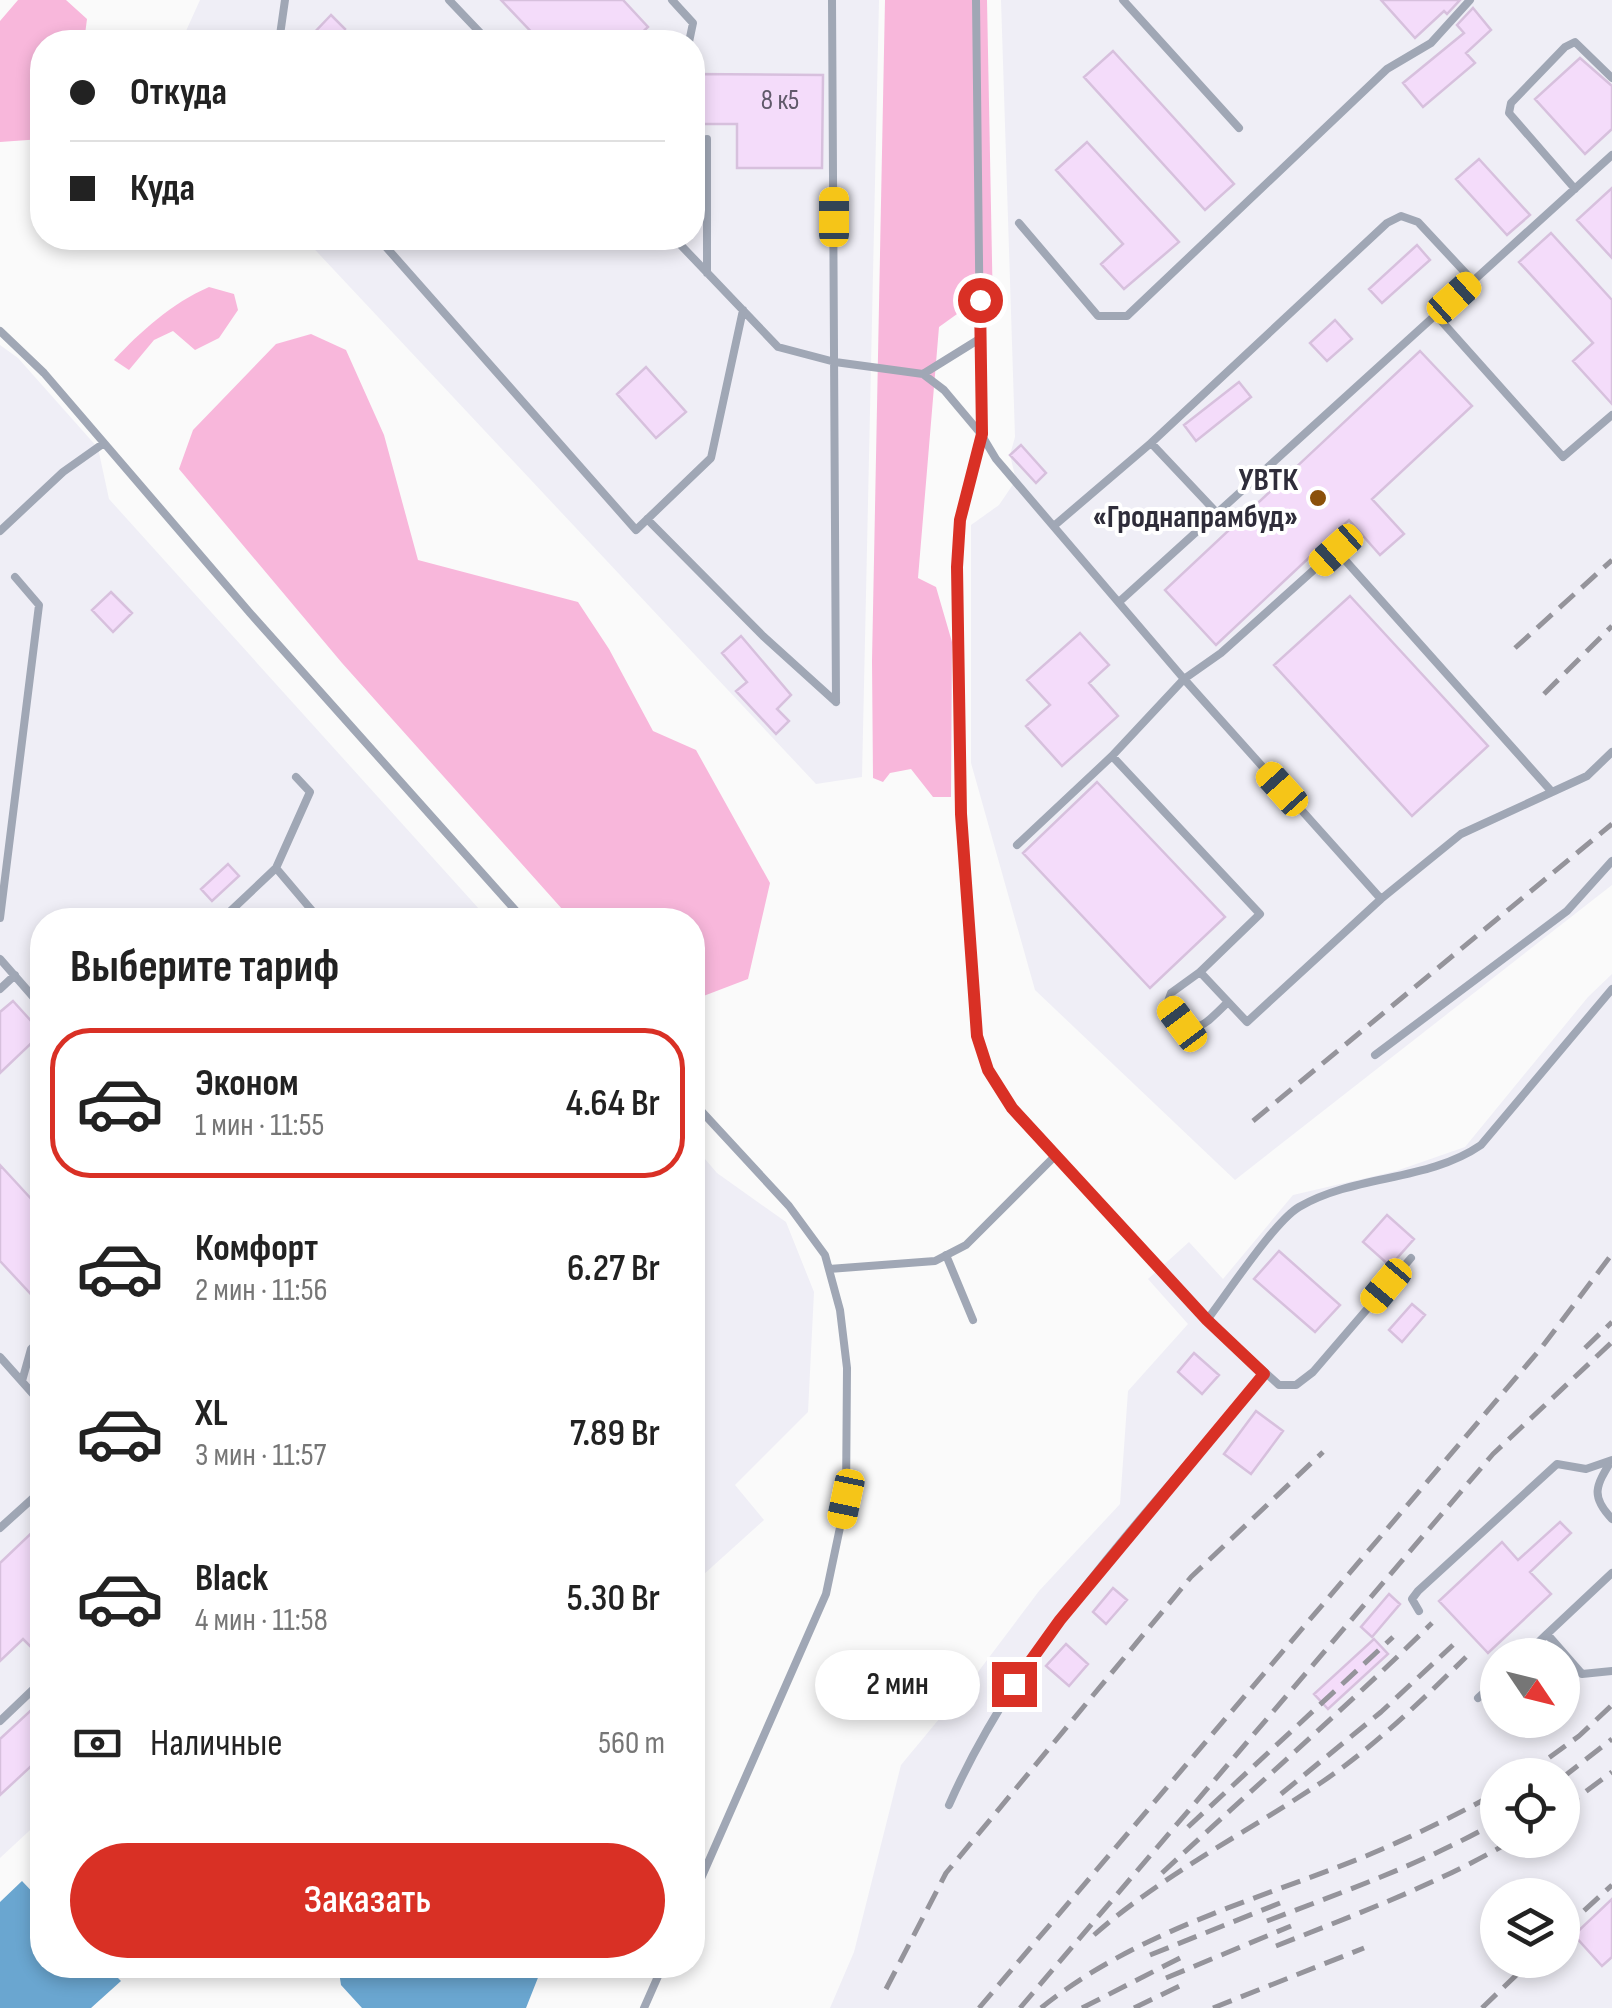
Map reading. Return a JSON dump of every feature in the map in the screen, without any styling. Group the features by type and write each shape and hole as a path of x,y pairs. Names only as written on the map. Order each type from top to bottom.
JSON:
{"lane":[{"path":"281,30 285,0"},
{"path":"449,0 478,30"},
{"path":"672,0 693,23 692,30"},
{"path":"647,519 836,702 832,0"},
{"path":"976,0 982,434 960,520 957,567 961,814 977,1036 988,1070 1012,1108 1207,1320 1280,1385 1296,1385 1313,1372 1411,1258"},
{"path":"1123,0 1239,128"},
{"path":"1018,223 1098,316 1127,316 1386,69 1431,43 1470,0"},
{"path":"1576,189 1509,113 1510,103 1565,47 1575,42 1612,78"},
{"path":"707,139 708,272"},
{"path":"1119,602 1612,155"},
{"path":"1055,525 1151,443 1386,224 1401,216 1418,222 1473,282"},
{"path":"389,250 636,530 711,458 742,310"},
{"path":"686,250 778,347 835,362 924,374 944,390 982,434 996,459 1380,900"},
{"path":"1436,316 1564,456 1612,415"},
{"path":"0,331 44,373 250,614 513,908"},
{"path":"924,374 981,338"},
{"path":"0,531 63,472 104,442"},
{"path":"1151,443 1217,514"},
{"path":"1018,845 1112,756 1184,678 1221,653 1336,550 1552,792"},
{"path":"0,918 39,605 15,576"},
{"path":"1200,972 1247,1022 1380,900 1462,834 1586,776 1612,752"},
{"path":"1112,756 1260,914 1200,972 1171,992 1167,1004 1182,1024 1193,1028 1204,1025 1228,1002"},
{"path":"234,908 276,868 310,792 296,777"},
{"path":"1375,1055 1567,911 1612,860"},
{"path":"276,868 310,908"},
{"path":"0,959 30,994"},
{"path":"0,989 14,976"},
{"path":"1207,1320 1282,1222 1298,1208 1364,1184 1440,1166 1481,1144 1612,989"},
{"path":"705,1116 790,1206 825,1256 840,1310 848,1368 846,1499 826,1594 705,1870"},
{"path":"829,1269 935,1260 946,1255 966,1244 1056,1156"},
{"path":"946,1255 974,1320"},
{"path":"22,1381 30,1353"},
{"path":"0,1356 30,1390"},
{"path":"949,1805 971,1754 1060,1620 1264,1374"},
{"path":"1612,1460 1597,1485 1599,1506 1612,1519"},
{"path":"1419,1611 1412,1599 1418,1591 1557,1464 1586,1469 1612,1460"},
{"path":"0,1528 30,1501"},
{"path":"1543,1638 1612,1573"},
{"path":"1547,1634 1582,1674 1612,1672"},
{"path":"0,1720 30,1692"},
{"path":"644,2008 658,1978"}],"shaded area":[{"path":"18,0 66,0 87,19 86,30 30,30 30,140 0,142 0,21"},
{"path":"200,0 879,0 862,777 816,784 315,250 705,250 705,30 186,30"},
{"path":"885,0 987,0 993,312 964,309 939,327 918,578 936,587 952,642 951,797 933,797 911,769 890,773 883,782 873,778"},
{"path":"1001,0 1612,0 1612,885 1235,1180 1035,990 971,763 971,525 999,505 1016,480 1010,455 1015,437"},
{"path":"209,287 234,294 238,310 219,338 195,350 173,331 154,340 129,370 114,360 158,319"},
{"path":"311,334 346,350 384,435 418,560 578,602 609,649 653,731 696,750 770,883 748,979 705,995 705,908 561,908 342,663 179,469 193,430 276,344"},
{"path":"0,345 18,358 98,448 109,499 478,908 30,908 30,1830 0,1858"},
{"path":"1612,974 1612,2008 830,2008 854,1952 901,1765 1039,1591 1120,1504 1128,1391 1188,1324 1148,1279 1189,1242 1223,1279 1293,1195 1396,1171 1465,1147 1588,997"},
{"path":"705,1159 717,1173 786,1222 814,1292 808,1412 735,1485 764,1520 705,1573"}],"water":[{"path":"22,1881 30,1889 30,1978 121,1981 91,2008 0,2008 0,1902"},
{"path":"340,1978 538,1978 526,2008 362,2008 341,1985"}],"building":[{"path":"501,0 623,0 648,27 645,30 530,30"},
{"path":"1381,0 1460,0 1415,38"},
{"path":"1473,8 1491,30 1466,53 1475,63 1423,107 1403,83 1464,33 1457,25"},
{"path":"331,15 345,29 344,30 317,30"},
{"path":"1113,51 1234,184 1205,210 1084,77"},
{"path":"1580,58 1612,86 1612,129 1585,154 1535,99"},
{"path":"705,74 823,75 822,168 737,168 737,124 705,124"},
{"path":"1087,142 1179,242 1124,289 1101,264 1123,244 1056,170"},
{"path":"1479,159 1530,215 1507,235 1456,179"},
{"path":"1612,188 1612,258 1577,220"},
{"path":"1551,233 1612,300 1612,404 1573,361 1593,343 1519,262"},
{"path":"1417,245 1430,260 1382,303 1369,289"},
{"path":"1335,320 1352,339 1327,361 1310,343"},
{"name":"УВТК «Гроднапрамбуд»","path":"1420,351 1472,406 1372,499 1404,534 1380,555 1349,520 1216,645 1165,590"},
{"path":"646,367 686,412 656,438 617,394"},
{"path":"1239,382 1251,397 1196,441 1184,425"},
{"path":"1021,445 1046,473 1036,483 1010,455"},
{"path":"111,592 132,613 113,632 92,610"},
{"path":"1350,596 1488,746 1412,816 1274,665"},
{"path":"1080,633 1109,665 1089,683 1118,716 1062,766 1026,726 1050,705 1027,680"},
{"path":"741,636 791,695 777,709 789,721 776,734 736,691 747,682 722,653"},
{"path":"1097,782 1225,917 1150,988 1023,853"},
{"path":"228,864 239,876 212,901 201,889"},
{"path":"13,1001 30,1020 30,1044 0,1073 0,1012"},
{"path":"0,1165 30,1198 30,1293 0,1261"},
{"path":"1387,1215 1414,1239 1390,1266 1363,1242"},
{"path":"1279,1251 1340,1305 1315,1332 1254,1279"},
{"path":"1412,1304 1425,1315 1402,1342 1389,1330"},
{"path":"1194,1353 1219,1375 1202,1394 1178,1372"},
{"path":"1256,1411 1283,1431 1251,1474 1224,1454"},
{"path":"1560,1522 1571,1533 1530,1572 1551,1594 1504,1638 1480,1638 1480,1645 1439,1601 1502,1542 1518,1560"},
{"path":"30,1534 30,1646 23,1639 0,1661 0,1563"},
{"path":"1113,1588 1127,1600 1106,1624 1093,1612"},
{"path":"1389,1594 1400,1604 1372,1637 1361,1627"},
{"path":"1374,1639 1388,1654 1328,1709 1314,1694"},
{"path":"1066,1644 1088,1664 1069,1686 1046,1666"},
{"path":"30,1711 30,1767 0,1795 0,1739"},
{"path":"1612,1899 1612,1957 1602,1966 1580,1942 1580,1929"}],"railway":[{"path":"1515,648 1612,560"},
{"path":"1544,694 1612,626"},
{"path":"1253,1121 1612,824"},
{"path":"979,2008 1542,1347 1612,1254"},
{"path":"1585,1348 1612,1322"},
{"path":"1020,2008 1493,1454 1612,1342"},
{"path":"886,1989 946,1873 1191,1577 1323,1452"},
{"path":"1162,1873 1432,1623"},
{"path":"1188,1827 1393,1637"},
{"path":"1281,1794 1381,1712 1453,1645"},
{"path":"1094,1935 1176,1874 1342,1768 1397,1723 1466,1657"},
{"path":"1549,1758 1612,1705"},
{"path":"1580,1764 1612,1739"},
{"path":"1580,1796 1612,1772"},
{"path":"1041,2008 1078,1981 1156,1938 1366,1856 1480,1801"},
{"path":"1267,1921 1413,1863 1480,1831"},
{"path":"1276,1946 1481,1858"},
{"path":"1580,1914 1612,1885"},
{"path":"1150,1955 1280,1903"},
{"path":"1166,1978 1291,1926"},
{"path":"1213,2008 1364,1948"},
{"path":"1082,2008 1180,1958"},
{"path":"1482,2008 1513,1978"},
{"path":"1134,2008 1188,1982"}],"place":[{"name":"УВТК «Гроднапрамбуд»","path":"1318,498"}],"route":[{"path":"980,300 982,434 960,520 957,567 961,814 977,1036 988,1070 1012,1108 1207,1320 1264,1374 1060,1620 1014,1684"}]}
